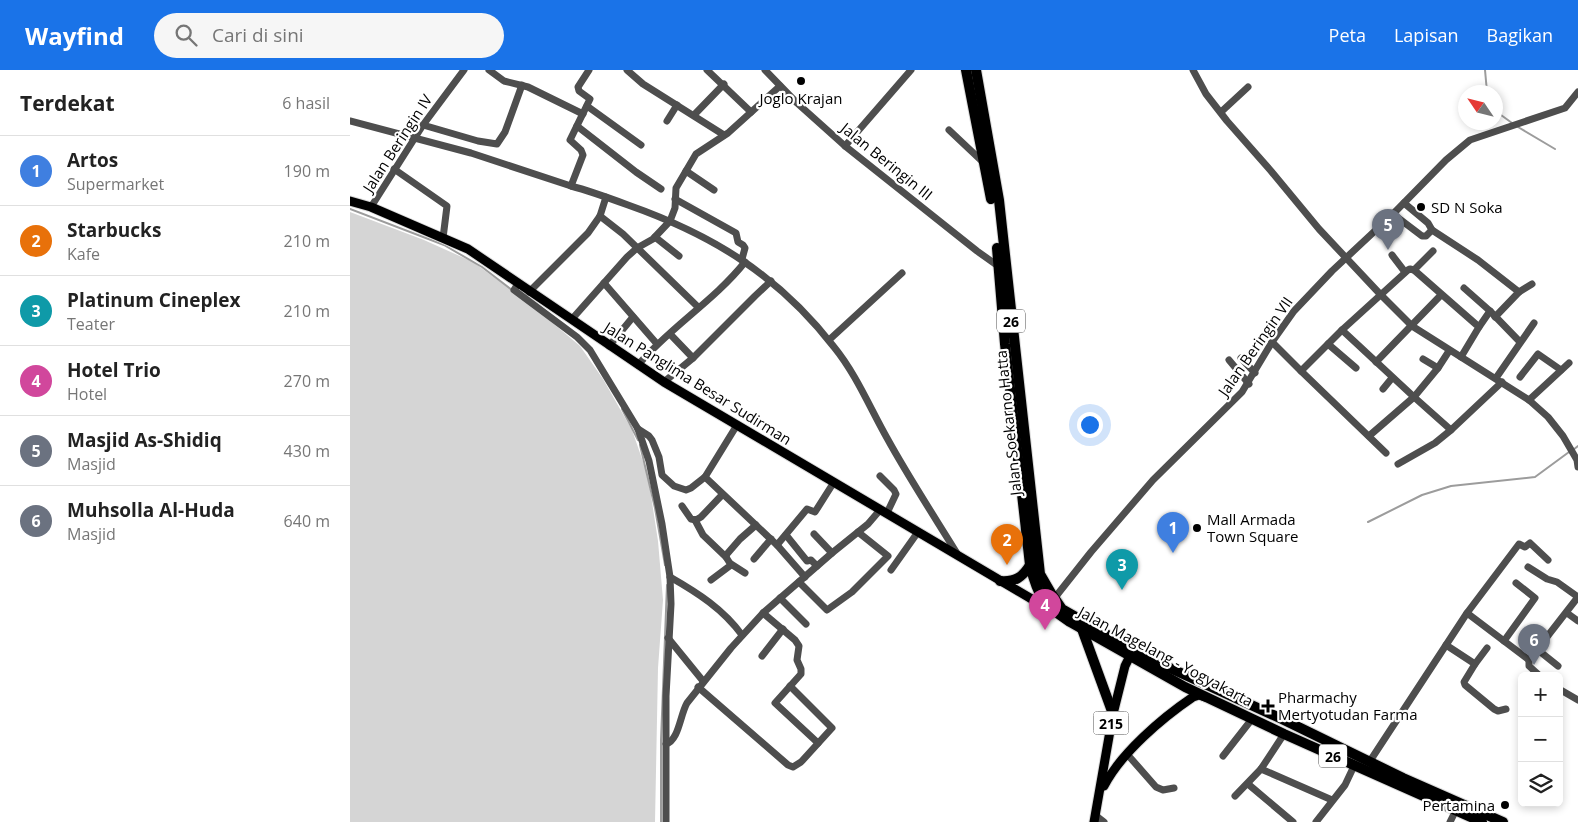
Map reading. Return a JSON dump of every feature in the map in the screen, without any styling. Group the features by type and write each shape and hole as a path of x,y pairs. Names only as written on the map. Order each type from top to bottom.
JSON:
{"highway":[{"name":"Jalan Soekarno Hatta","path":"966,70 985,164 1002,268"},
{"name":"Jalan Soekarno Hatta","path":"976,70 995,178 1002,268 1005,344 1040,574"},
{"name":"Jalan Soekarno Hatta","path":"1021,450 1030,565"},
{"name":"26","path":"1030,565 1035,587 1040,598 1050,603 1059,611"},
{"path":"1000,581 1014,581 1020,578 1030,565"},
{"name":"26","path":"1040,574 1050,603"},
{"name":"Jalan Magelang - Yogyakarta","path":"1059,611 1082,629 1131,653 1184,675 1403,778 1503,822"},
{"name":"Jalan Magelang - Yogyakarta","path":"1059,611 1208,698 1354,766 1482,822"},
{"name":"215","path":"1082,629 1113,714"}],"main road":[{"name":"Jalan Panglima Besar Sudirman","path":"351,200 468,250 664,382 1019,592"},
{"path":"1019,592 1029,590 1039,584 1040,574"},
{"path":"1019,592 1050,603"},
{"path":"1019,592 1040,598"},
{"name":"215","path":"1095,818 1113,714 1125,666 1131,653"},
{"path":"1184,675 1192,683 1193,690 1185,703"},
{"name":"215","path":"1100,793 1112,771 1140,741 1185,703 1199,695 1208,698"},
{"name":"215","path":"1105,755 1113,761 1124,757"}],"street":[{"name":"Jalan Beringin IV","path":"371,208 423,125 464,70"},
{"path":"489,70 504,81 522,85 583,114"},
{"path":"571,186 583,155 581,150 570,140 590,98 579,91 578,88 589,70"},
{"path":"627,70 643,84 724,135"},
{"path":"707,70 724,84 751,112"},
{"name":"Jalan Beringin III","path":"765,70 845,146 977,251 1002,268"},
{"path":"845,146 911,70"},
{"path":"1193,70 1206,94 1319,229 1346,258 1383,292 1413,325 1449,351 1462,355 1529,400 1548,417 1563,436 1578,464"},
{"path":"694,115 724,84"},
{"path":"423,125 478,141 497,144 505,132 522,85"},
{"path":"572,319 626,257 656,237 670,221 674,211 676,188 698,152 724,135 780,86"},
{"path":"1221,112 1248,87"},
{"name":"Jalan Beringin VII","path":"1050,603 1153,480 1249,384 1272,342 1294,311 1436,169 1463,144 1474,138 1565,108 1578,92"},
{"path":"667,121 677,105"},
{"path":"587,106 641,145"},
{"path":"350,121 471,153 606,197 670,221 710,239 743,260 790,298 828,340 844,361 907,474 959,557"},
{"path":"577,126 661,189"},
{"path":"949,130 985,164"},
{"path":"394,169 446,205 443,238"},
{"path":"686,172 714,190"},
{"path":"529,292 576,246 600,216 606,197"},
{"path":"638,365 657,344 724,286 743,260 745,248 738,242 736,232 675,199"},
{"path":"1404,203 1428,223 1432,230 1478,260 1519,292"},
{"path":"1393,214 1422,236 1426,236 1432,230"},
{"path":"600,216 614,226 698,307"},
{"path":"656,237 679,256"},
{"path":"1414,270 1432,251"},
{"path":"1392,255 1405,272"},
{"path":"1301,371 1342,330 1410,269 1414,270 1479,327"},
{"path":"828,340 902,273"},
{"path":"664,382 693,358 771,281"},
{"path":"604,282 657,344"},
{"path":"518,284 514,290 577,337 590,350 638,429 650,461 670,577 666,822"},
{"path":"1462,355 1479,327 1519,292 1532,284"},
{"path":"1464,288 1520,342"},
{"path":"1376,362 1441,295"},
{"path":"609,346 633,316"},
{"path":"1398,464 1451,430 1499,380 1520,342 1534,323"},
{"path":"1342,330 1392,378 1451,430"},
{"path":"670,334 693,358"},
{"path":"1272,342 1386,453"},
{"path":"1328,344 1356,368"},
{"path":"1369,436 1414,397 1438,368 1449,351"},
{"path":"1520,377 1538,354 1561,370"},
{"path":"1241,358 1255,373"},
{"path":"1423,359 1438,368"},
{"path":"1229,360 1249,384"},
{"path":"1529,400 1569,363"},
{"path":"1383,389 1392,378"},
{"path":"638,429 652,440 659,457 662,475 674,486 682,489 691,488 705,477 737,425"},
{"path":"666,744 670,743 674,738 682,711 701,684 742,635 780,598 832,553 884,512 895,498 896,493 880,476"},
{"path":"705,477 777,545 826,610 829,610 852,592 888,557 858,532"},
{"path":"777,545 807,509 815,512 834,482"},
{"path":"695,520 701,517 722,495"},
{"path":"682,506 692,519 695,520 703,536 731,564 745,574"},
{"path":"726,557 740,539 756,525"},
{"path":"891,570 918,532"},
{"path":"814,534 832,553"},
{"path":"786,535 807,560 811,560 817,566"},
{"path":"754,559 771,539"},
{"path":"1370,761 1467,613 1519,544 1525,547 1530,543 1548,560"},
{"path":"712,580 731,564"},
{"path":"1528,567 1547,579 1557,582 1578,597 1529,660 1528,666 1535,672"},
{"path":"670,577 713,604 742,635"},
{"path":"1504,641 1535,598 1516,584"},
{"path":"780,598 806,624"},
{"path":"1567,612 1578,620"},
{"path":"763,613 783,629 799,646 797,660 801,674 775,703 818,743"},
{"path":"1467,613 1529,660"},
{"path":"762,656 783,629"},
{"path":"668,638 701,684 728,712 788,765 793,767 799,764 832,728 790,686"},
{"path":"1446,645 1475,664"},
{"path":"1487,648 1464,683 1494,709 1498,711 1506,709"},
{"path":"1538,650 1558,666"},
{"path":"1563,691 1578,700"},
{"path":"1223,756 1252,719"},
{"path":"1235,796 1262,769 1284,734"},
{"path":"1124,757 1156,787 1163,790 1174,788"},
{"path":"1316,822 1345,785 1354,766"},
{"path":"1262,769 1332,800"},
{"path":"1248,784 1293,822"},
{"path":"1450,822 1456,810"},
{"path":"1095,818 1104,822"}],"shaded area":[{"path":"350,212 424,240 473,262 528,302 580,346 603,379 632,430 648,476 658,541 663,600 658,668 655,822 350,822"}],"waterway":[{"path":"1485,70 1486,85"},
{"path":"1503,116 1512,123"},
{"path":"1518,127 1555,149"},
{"path":"350,209 444,245 482,267 512,290"},
{"path":"622,409 638,440"},
{"path":"640,445 655,508 665,565"},
{"path":"1573,450 1578,446"},
{"path":"1368,522 1422,495 1451,486 1535,477 1569,452"},
{"path":"661,822 661,740 667,585"}],"place":[{"name":"Joglo Krajan","path":"801,81"},
{"name":"SD N Soka","path":"1421,207"},
{"name":"Masjid As-Shidiq","path":"1388,250"},
{"name":"Mall Armada Town Square","path":"1197,528"},
{"name":"Artos","path":"1173,553"},
{"name":"Starbucks","path":"1007,565"},
{"name":"Platinum Cineplex","path":"1122,590"},
{"name":"Hotel Trio","path":"1045,630"},
{"name":"Muhsolla Al-Huda","path":"1534,665"},
{"name":"Pharmachy Mertyotudan Farma","path":"1268,706"},
{"name":"Pertamina","path":"1505,805"}]}
